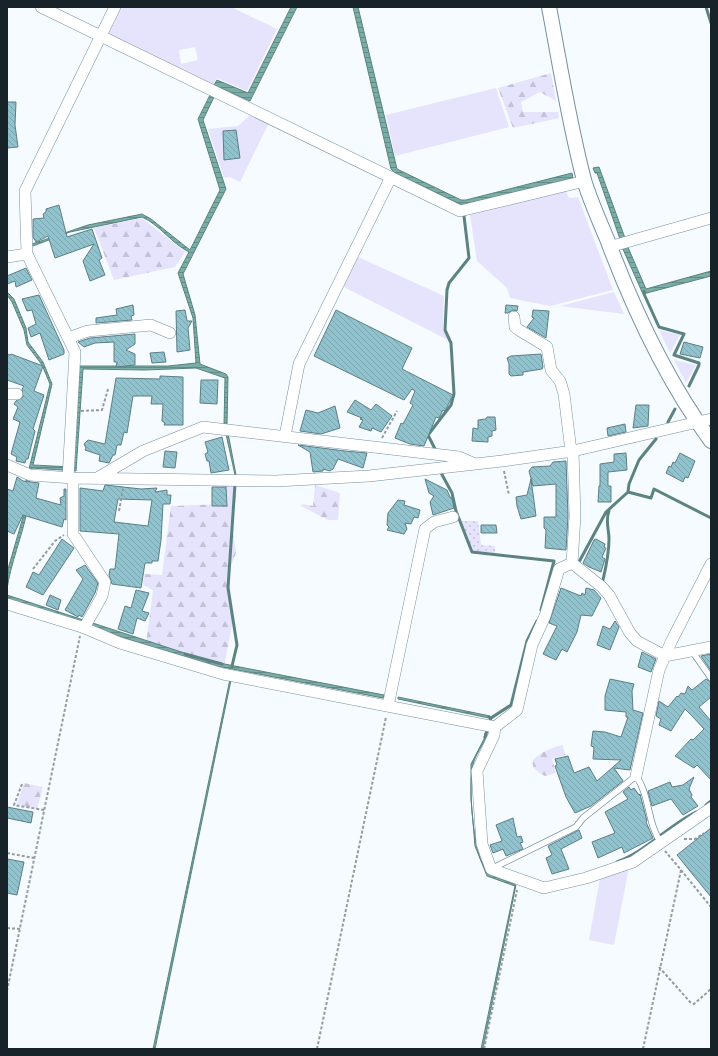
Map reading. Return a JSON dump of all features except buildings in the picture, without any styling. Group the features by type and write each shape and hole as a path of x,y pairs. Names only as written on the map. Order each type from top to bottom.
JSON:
{"street":[{"path":"41,7 460,211 585,181"},
{"path":"83,628 102,596 105,582 73,534 70,478 75,352 27,254 25,191 115,7"},
{"path":"550,7 564,91 585,181 626,290 657,355 697,422 711,441"},
{"path":"285,436 298,364 391,177"},
{"path":"610,247 711,218"},
{"path":"7,257 27,254"},
{"path":"514,317 515,326 519,330 548,347 551,370 560,381 564,394 572,451 575,516 572,563"},
{"path":"68,338 88,331 151,325 170,333"},
{"path":"7,465 30,475 70,478 99,477 186,481 276,481 369,476 502,461 572,451 711,419"},
{"path":"99,477 143,451 203,427 459,457 475,464"},
{"path":"388,706 425,529 434,522 453,517"},
{"path":"572,563 602,587 609,595 630,633 637,641 665,656 711,648"},
{"path":"572,563 559,569 544,616 532,645 517,710 495,727 494,734 477,771 482,844 491,869 544,888 586,878 633,862 711,808"},
{"path":"636,776 659,670 711,564"},
{"path":"7,604 83,628 120,643 224,674 495,727"}],"lane":[{"path":"692,651 711,678"},
{"path":"491,869 576,826 583,818 636,776 650,813 653,830 660,843"}],"path":[{"path":"72,411 102,410 108,389"},
{"path":"377,447 396,411"},
{"path":"502,461 509,496"},
{"path":"119,511 125,478"},
{"path":"33,569 55,541 62,535 73,534"},
{"path":"7,991 83,628"},
{"path":"317,1049 388,706"},
{"path":"22,784 14,805 44,810"},
{"path":"660,843 711,907"},
{"path":"7,853 34,858"},
{"path":"643,1049 659,967 681,870"},
{"path":"484,1049 519,880"},
{"path":"7,928 20,929"},
{"path":"659,967 690,1002 694,1004 711,989"}],"green space":[{"path":"122,7 231,7 277,29 247,91 217,78 213,85 109,34","holes":["195,47 198,60 181,64 179,50"]},
{"path":"551,73 556,101 540,92 521,102 523,112 558,112 559,118 513,128 498,88"},
{"path":"496,88 509,127 395,156 386,115"},
{"path":"250,115 269,123 240,182 230,177 224,178 208,129 238,126"},
{"path":"566,191 569,198 578,197 613,290 550,306 510,298 507,288 477,261 470,215"},
{"path":"142,218 185,252 175,267 114,280 94,228"},
{"path":"358,257 444,296 443,329 448,340 344,287"},
{"path":"614,292 624,314 560,306"},
{"path":"659,330 680,335 670,353"},
{"path":"674,360 696,365 686,383"},
{"path":"315,485 340,493 338,520 328,520 301,506 302,504 313,506"},
{"path":"225,486 233,486 236,497 232,525 236,553 229,570 233,620 224,666 146,644 153,590 143,585 144,574 162,575 171,506 225,504"},
{"path":"461,521 478,521 481,545 495,546 495,553 473,551"},
{"path":"563,745 565,755 552,759 556,773 545,776 537,771 533,765 533,761 537,756 549,749"},
{"path":"24,783 43,787 37,809 17,804"},
{"path":"629,867 614,945 589,940 600,878"}],"shaded area":[{"path":"291,7 297,7 250,101 214,85 217,80 248,93"},
{"path":"353,7 358,7 397,169 461,200 572,173 573,178 462,205 395,173 391,169"},
{"path":"210,95 214,97 203,120 226,189 183,274 195,315 200,364 226,374 228,377 227,425 224,425 225,378 196,368 145,370 83,369 76,471 32,468 27,511 7,589 8,569 25,510 26,481 50,384 42,365 27,345 24,330 12,302 7,295 7,292 14,299 26,328 28,342 43,362 52,384 33,465 72,467 78,366 168,366 196,363 193,318 178,273 189,252 142,217 70,232 33,246 32,244 88,225 142,214 151,219 190,250 220,190 198,119"},
{"path":"599,167 625,238 620,239 597,173 595,173 593,168"},
{"path":"627,245 646,289 711,271 711,276 643,294 622,247"},
{"path":"228,433 236,475 226,434"},
{"path":"7,595 209,661 384,695 383,698 217,666 143,644 14,601 7,598"},
{"path":"230,679 155,1049 153,1049"},
{"path":"398,697 490,716 492,718 491,720 489,718 398,699"},
{"path":"485,733 487,734 486,738 474,761 471,785 471,764 484,739"},
{"path":"472,815 477,849 489,874 516,885 483,1049 481,1049 515,886 487,876 475,846"}],"waterway":[{"path":"706,7 711,23"},
{"path":"436,451 428,435 451,405 454,394 451,343 445,330 447,290 449,283 469,258 464,216"},
{"path":"644,291 659,327 684,334 674,355 699,363 689,386"},
{"path":"668,422 675,409"},
{"path":"579,562 606,512 628,492 629,484 639,460 656,439"},
{"path":"440,471 452,493 456,511 472,552 554,561 541,610"},
{"path":"232,666 237,645 228,588 235,484"},
{"path":"628,492 651,498 654,489 711,518"},
{"path":"603,580 609,539 607,522 609,511"},
{"path":"491,718 511,705 527,641 537,621"},
{"path":"185,654 222,664"},
{"path":"485,737 491,718 489,717"},
{"path":"706,805 711,801"},
{"path":"617,862 638,852 676,824 696,812"}]}
